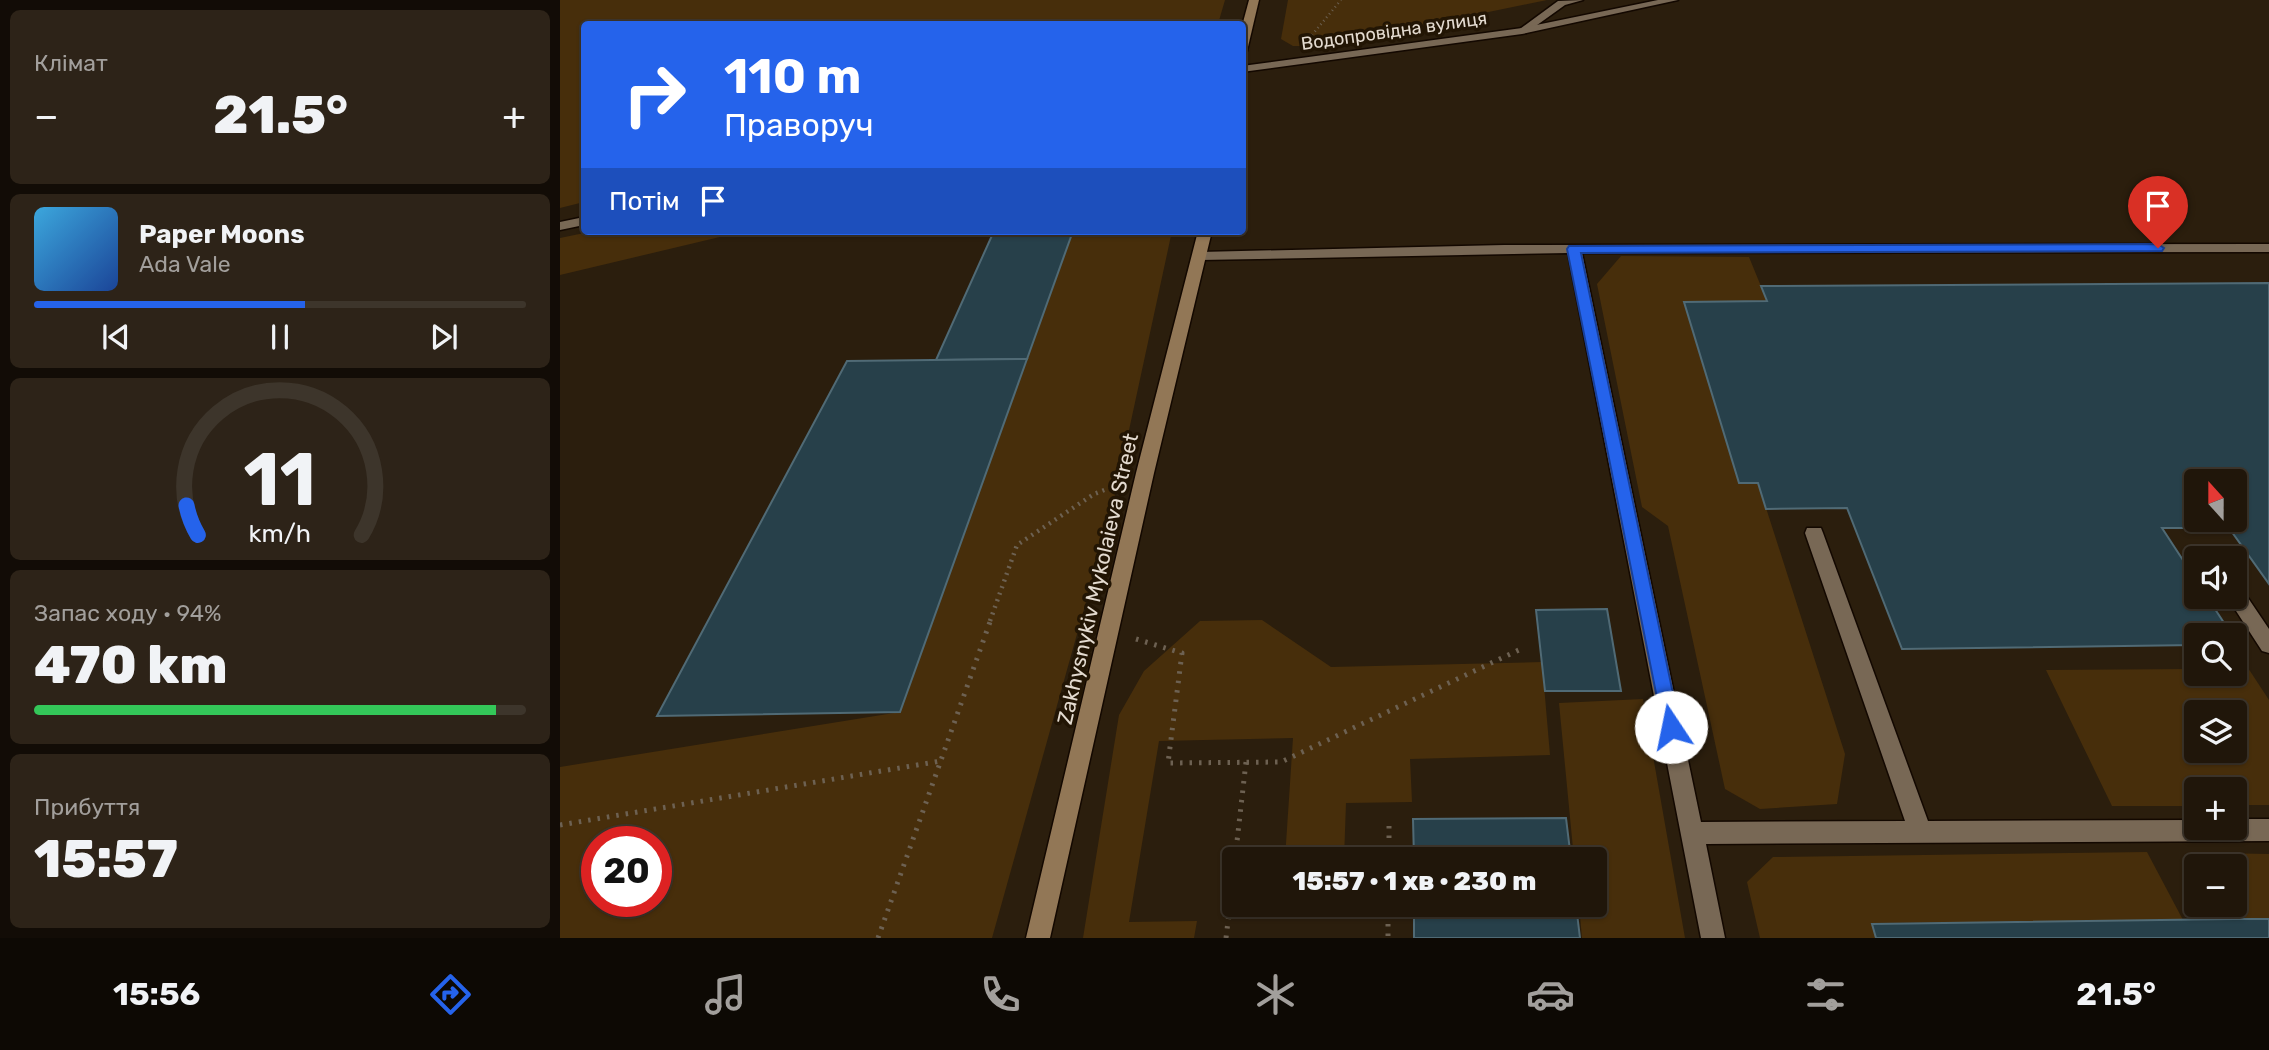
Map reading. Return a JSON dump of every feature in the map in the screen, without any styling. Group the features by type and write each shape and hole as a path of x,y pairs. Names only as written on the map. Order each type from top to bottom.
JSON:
{"street":[{"path":"1246,34 1254,0"},
{"path":"1522,31 1562,4 1578,0"},
{"name":"Водопровідна вулиця","path":"1246,68 1522,31 1673,0"},
{"path":"560,226 581,222"},
{"name":"Zakhysnykiv Mykolaieva Street","path":"1038,938 1145,473 1204,235"},
{"path":"1200,256 1574,249 2269,248"},
{"path":"1574,249 1713,938"},
{"path":"1814,533 1920,832"},
{"path":"2245,609 2269,645"},
{"path":"1692,833 2269,830"}],"path":[{"path":"1289,63 1341,0"},
{"path":"878,938 1017,545 1094,494 1145,473"},
{"path":"1109,631 1182,653 1168,763 1281,762 1523,648"},
{"path":"560,825 941,761"},
{"path":"1236,847 1246,762"},
{"path":"1389,826 1389,847"},
{"path":"1226,938 1229,917"},
{"path":"1388,917 1388,938"}],"shaded area":[{"path":"560,0 1225,0 1219,21 581,21 581,203 560,208"},
{"path":"1288,0 1547,0 1324,46 1293,46 1281,39"},
{"path":"581,234 728,235 560,275 560,238"},
{"path":"1072,235 1171,235 1112,509 992,938 560,938 560,767 900,712"},
{"path":"1621,256 1749,257 1767,301 1685,302 1739,483 1758,483 1845,754 1837,804 1760,809 1725,789 1668,526 1642,507 1597,284"},
{"path":"1262,620 1331,667 1542,662 1550,755 1410,759 1412,802 1346,803 1344,847 1286,847 1293,738 1159,741 1129,922 1197,921 1194,938 1083,938 1119,715 1144,671 1200,621"},
{"path":"2248,668 2269,700 2269,805 2247,805 2247,777 2184,777 2184,806 2112,806 2046,670 2184,669 2184,686 2247,686"},
{"path":"1643,699 1685,938 1582,938 1580,917 1607,917 1607,847 1573,847 1559,703"},
{"path":"2147,852 2183,920 1872,923 1876,938 1760,938 1747,882 1773,857"},
{"path":"2213,853 2269,854 2269,919 2234,919 2233,917 2247,917 2247,854"}],"building":[{"path":"992,235 1072,235 1027,359 936,360"},
{"path":"2269,283 2269,584 2247,553 2247,546 2242,546 2232,532 2247,532 2247,469 2184,469 2184,528 2162,528 2184,562 2184,609 2215,609 2224,623 2184,623 2184,645 1902,649 1847,508 1766,509 1758,483 1739,483 1684,302 1767,301 1761,286"},
{"path":"1027,359 900,712 657,716 847,361"},
{"path":"1607,609 1621,691 1545,691 1536,610"},
{"path":"1566,818 1570,847 1414,847 1413,819"},
{"path":"1414,917 1577,917 1580,938 1414,938"},
{"path":"2269,919 2269,938 1876,938 1872,924"}],"route":[{"path":"1671,727 1574,249 2158,248"}]}
